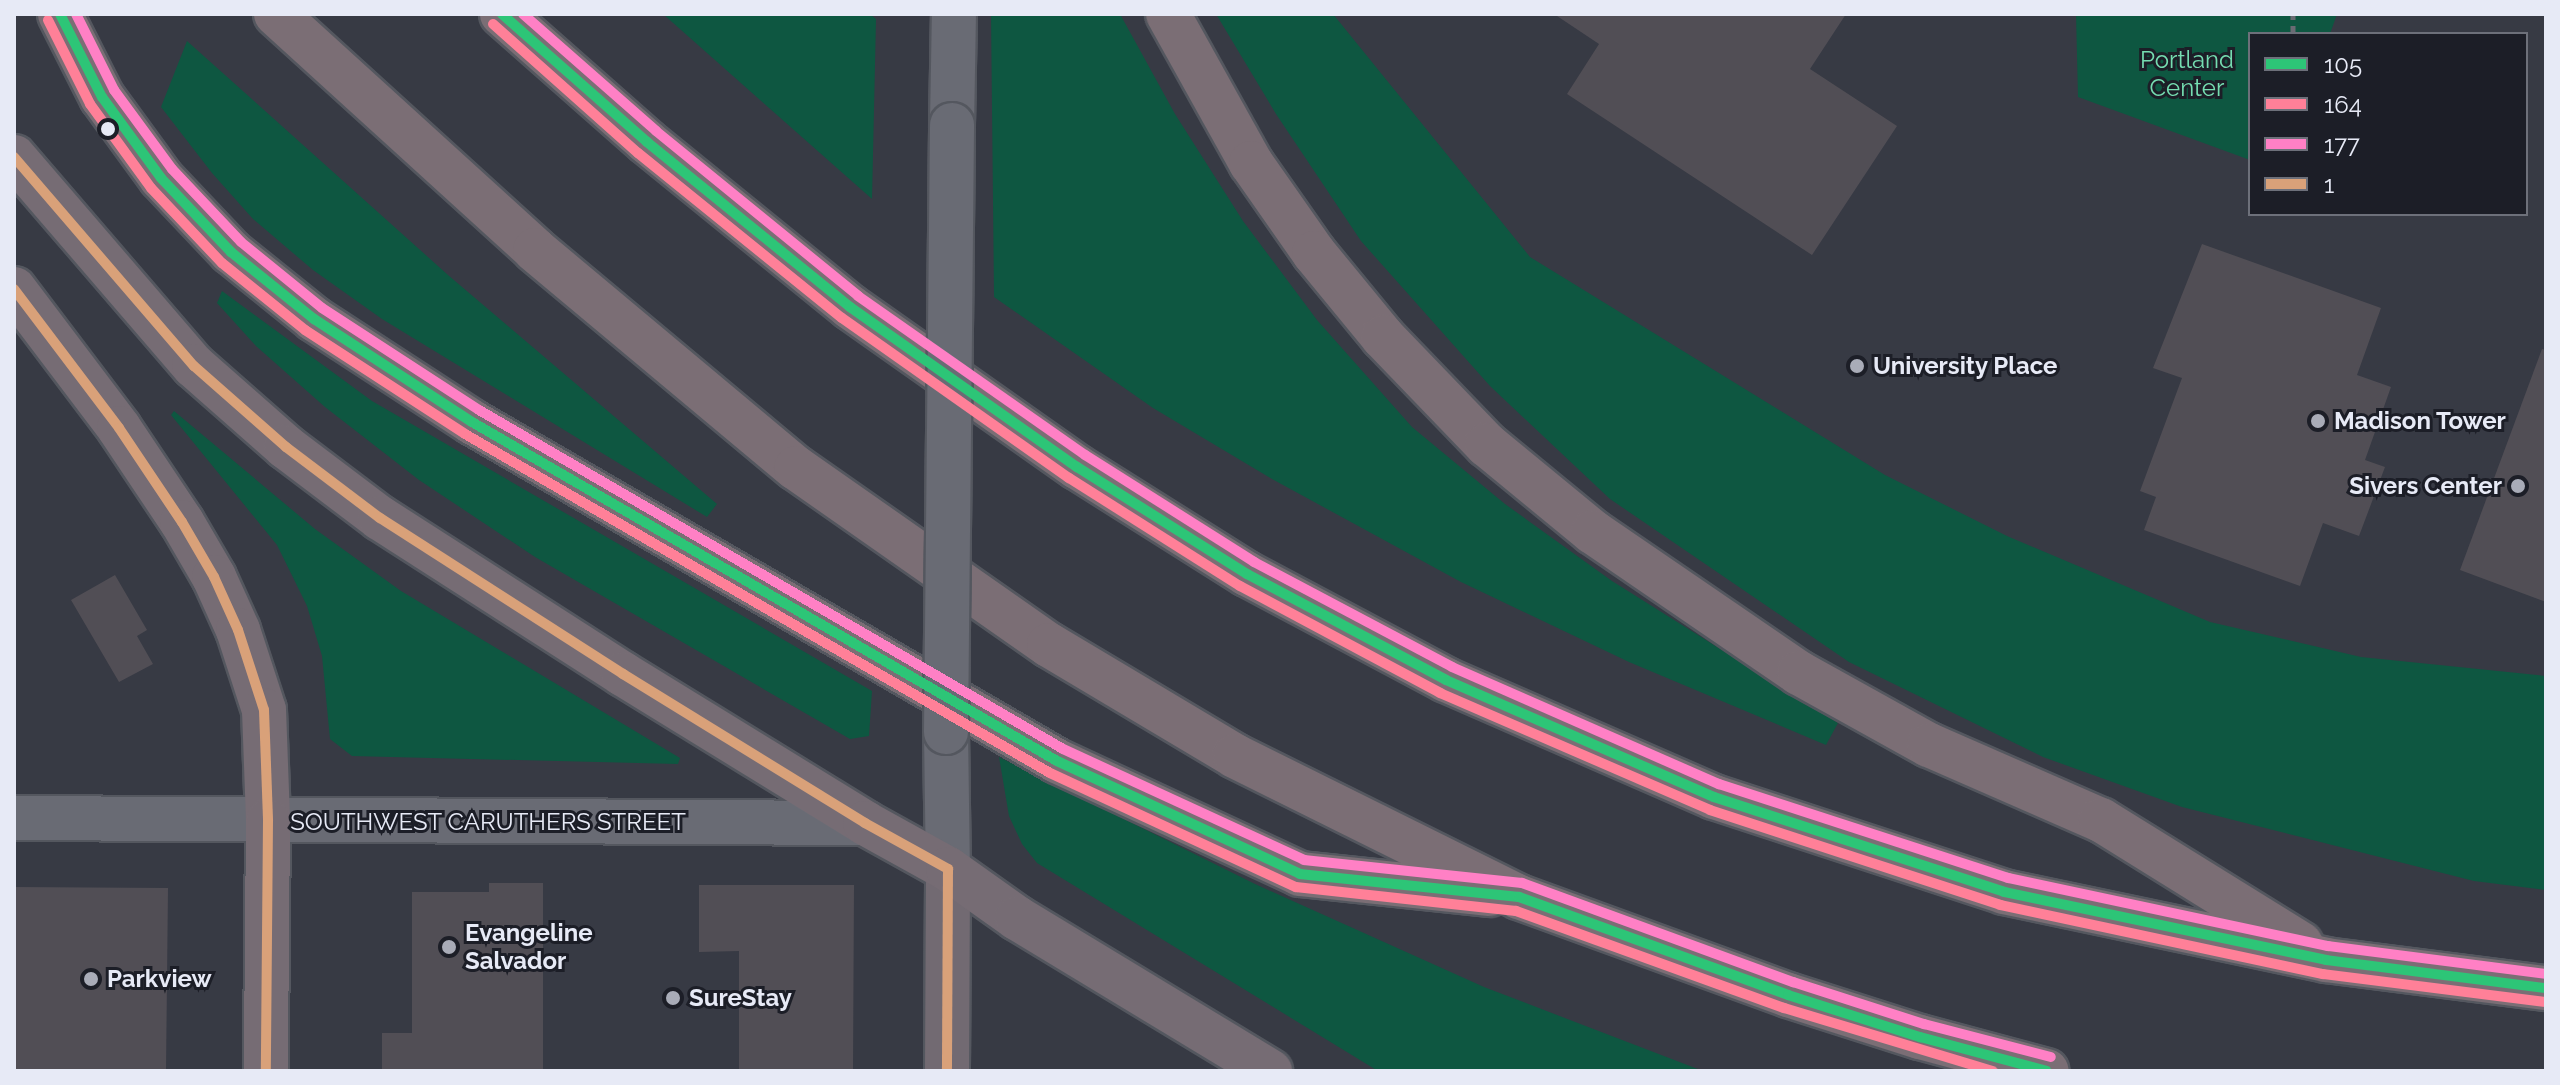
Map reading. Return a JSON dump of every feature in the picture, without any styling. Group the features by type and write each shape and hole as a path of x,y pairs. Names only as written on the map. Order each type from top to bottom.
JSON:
{"highway":[{"path":"60,14 102,97 161,178 231,252 314,319 472,422 1057,761 1300,874 1519,897"},
{"path":"276,14 535,250 796,468 1049,645 1235,756 1519,897 1788,995 1920,1037 2047,1071"},
{"path":"502,14 647,142 888,334 1077,467 1247,574 1446,680 1714,797 2004,892 2326,960 2546,988"},
{"path":"1168,14 1251,163 1314,253 1383,337 1487,445 1581,523 1799,673 1929,745 2101,820 2326,960"},
{"path":"14,157 194,366 286,447 380,518 865,823 948,869 1017,918 1270,1071"},
{"path":"14,289 119,428 182,522 214,577 238,630 264,710 268,821 266,1071"}],"main road":[{"path":"947,1071 946,732 954,14"},
{"name":"SOUTHWEST CARUTHERS STREET","path":"14,818 865,823"}],"green space":[{"path":"663,14 870,14 876,19 872,199"},
{"path":"991,14 1120,14 1175,114 1243,221 1317,320 1412,427 1505,504 1612,581 1838,723 1826,745 1629,662 1461,582 1272,479 1153,408 994,297"},
{"path":"1216,14 1333,14 1530,257 1885,475 2007,536 2210,622 2361,657 2546,676 2546,890 2474,881 2182,807 2043,757 1849,662 1610,499 1490,386 1361,241 1276,114"},
{"name":"Portland Center","path":"2076,14 2337,14 2331,32 2248,32 2248,159 2078,97"},
{"path":"187,41 448,275 717,504 707,517 382,319 313,270 253,219 212,173 161,107"},
{"path":"222,291 372,401 872,691 869,736 850,739 535,557 419,480 325,407 256,346 217,303"},
{"path":"174,411 315,529 401,591 680,758 678,764 352,756 330,739 322,656 307,606 277,545 171,415"},
{"path":"999,757 1255,884 1484,987 1703,1071 1378,1071 1037,863 1022,844 1009,816"}],"building":[{"path":"1554,14 1846,14 1810,69 1897,126 1812,255 1567,94 1599,44"},
{"name":"Madison Tower","path":"2202,244 2381,308 2357,375 2391,387 2365,460 2385,467 2359,536 2323,523 2300,586 2144,530 2156,497 2140,491 2182,378 2153,368"},
{"name":"Sivers Center","path":"2542,349 2546,350 2546,602 2460,570"},
{"path":"115,575 147,630 137,636 153,664 119,682 71,600"},
{"path":"489,883 543,883 543,1071 382,1071 382,1033 412,1033 412,892 489,892"},
{"path":"699,885 854,885 853,1071 739,1071 739,951 699,952"},
{"name":"Parkview","path":"14,887 168,888 166,1071 14,1071"}],"transit line":[{"name":"105","path":"60,14 102,97 161,178 231,252 314,319 472,422 1057,761 1300,874 1519,897 1788,995 1920,1037 2047,1071"},
{"name":"177","path":"76,14 114,90 172,169 241,242 322,308 479,410 1063,749 1304,860 1522,883 1793,982 1924,1024 2051,1057"},
{"name":"105","path":"502,14 647,142 850,307 1077,467 1247,574 1446,680 1714,797 2004,892 2326,960 2546,988"},
{"name":"177","path":"523,14 656,131 858,296 1085,455 1254,562 1452,667 1719,784 2008,878 2328,946 2546,974"},
{"name":"164","path":"48,20 90,104 151,188 222,263 305,330 465,434 1050,773 1296,887 1516,911 1784,1008 1993,1071"},
{"name":"164","path":"493,24 638,153 842,318 1069,478 1240,586 1440,693 1710,810 2000,905 2323,974 2544,1002"},
{"name":"1","path":"14,157 194,366 286,447 380,518 623,674 865,823 948,869 947,1071"},
{"name":"1","path":"14,289 119,428 182,522 214,577 238,630 264,710 268,821 266,1071"}],"place":[{"name":"University Place","path":"1857,366"},
{"name":"Madison Tower","path":"2318,421"},
{"name":"Sivers Center","path":"2518,486"},
{"name":"Evangeline Salvador","path":"449,947"},
{"name":"Parkview","path":"91,979"},
{"name":"SureStay","path":"673,998"}]}
